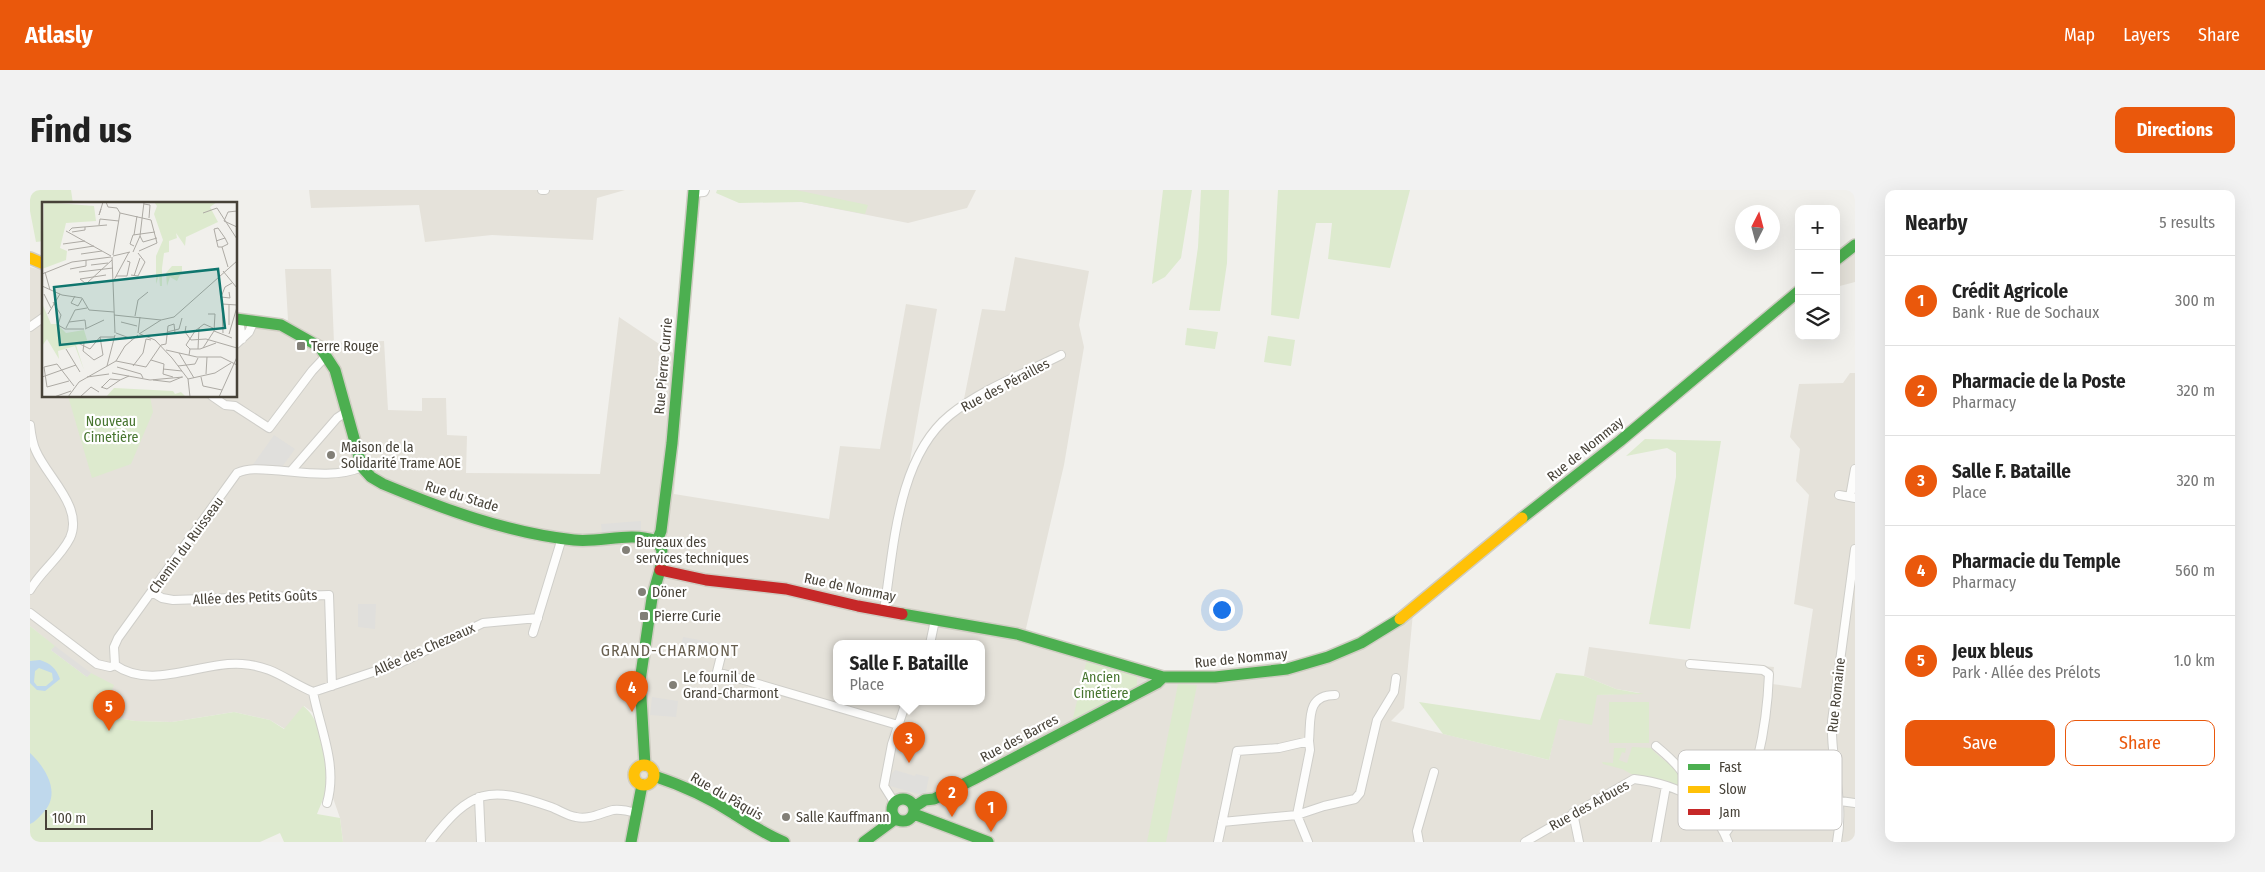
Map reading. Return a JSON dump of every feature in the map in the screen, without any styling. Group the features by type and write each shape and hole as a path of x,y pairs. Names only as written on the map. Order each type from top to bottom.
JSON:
{"street":[{"path":"694,192 704,192 705,190"},
{"name":"Rue Pierre Currie","path":"657,541 661,531 672,443 694,192"},
{"path":"1840,257 1854,246"},
{"path":"30,258 42,263"},
{"name":"Rue de Nommay","path":"660,570 706,580 786,589 935,620 1017,634 1163,677 1215,677 1287,669 1328,657 1375,635 1408,614 1531,511 1620,441 1795,294"},
{"path":"30,327 42,318"},
{"path":"239,341 238,319 282,325 320,347 335,370 362,467"},
{"path":"239,341 252,327 254,321"},
{"name":"Rue des Pérailles","path":"884,610 900,501 912,469 931,435 949,416 979,396 1061,355"},
{"path":"215,398 225,406 235,406 269,428 312,371 327,356"},
{"path":"290,471 338,418 346,412"},
{"path":"30,425 31,441 36,453 68,502 72,526 71,535 64,550 30,590"},
{"name":"Rue du Stade","path":"362,467 371,477 398,491 489,521 534,533 584,540 634,536 650,537 657,541"},
{"name":"Chemin du Ruisseau","path":"115,664 113,656 116,643 237,473 244,470 332,474 351,472 362,467"},
{"path":"1839,495 1852,497 1855,469"},
{"path":"533,633 562,538"},
{"path":"645,765 641,668 652,598 660,570 662,550 657,541"},
{"name":"Rue Romaine","path":"1833,750 1832,721 1855,549"},
{"name":"Allée des Petits Goûts","path":"152,592 162,598 173,600 329,596 332,686"},
{"path":"30,613 97,664 110,667 115,664 135,674 148,676 210,665 249,664 270,669 313,692 331,766 327,803"},
{"name":"Allée des Chezeaux","path":"313,692 400,663 483,623 521,618 538,618"},
{"path":"931,640 935,620"},
{"path":"721,656 717,672 898,725"},
{"path":"1690,664 1763,670 1768,674 1759,750"},
{"name":"Rue des Barres","path":"914,810 925,800 934,799 976,778 1157,683 1163,677"},
{"path":"1222,822 1297,815 1355,799 1360,793 1376,720 1394,692 1396,678"},
{"path":"1308,842 1297,815 1310,750 1309,741 1313,706 1317,699 1323,696 1335,695"},
{"path":"905,705 887,765 884,786 894,802 891,813 895,819 907,820 914,810"},
{"path":"1218,842 1237,751 1279,748 1309,741"},
{"path":"1656,746 1678,766"},
{"path":"645,765 653,771 654,776 648,784 642,784 637,782 634,776 639,766 645,765"},
{"path":"1418,841 1417,831 1434,772"},
{"name":"Rue du Pâquis","path":"654,776 677,784 733,813 758,831 784,842"},
{"name":"Rue des Arbues","path":"1525,842 1634,779 1678,790"},
{"path":"631,842 642,784"},
{"path":"1656,842 1666,786"},
{"path":"430,842 456,810 479,797 503,794 577,818 595,817 613,810 636,812"},
{"path":"479,797 482,842"},
{"path":"894,802 903,798 910,801 914,810 988,842"},
{"path":"1842,801 1855,804"},
{"path":"1573,813 1579,842"},
{"path":"864,842 895,819"}],"shaded area":[{"path":"309,190 625,190 597,198 593,240 492,235 425,242 419,205 311,208"},
{"path":"740,190 976,190 967,208 908,223"},
{"path":"1855,254 1855,282 1840,286 1840,266"},
{"path":"1015,257 1089,271 1079,325 1084,347 1064,465 1024,637 1149,676 1301,667 1413,613 1404,708 1391,721 1549,760 1558,719 1569,720 1597,695 1640,693 1616,689 1584,676 1589,647 1695,661 1774,667 1772,684 1801,688 1813,609 1794,604 1809,495 1796,481 1800,449 1790,437 1799,384 1843,383 1850,373 1855,373 1855,842 343,842 340,818 333,798 334,769 320,718 304,706 285,729 270,720 234,712 172,722 135,721 101,715 87,677 51,650 54,646 30,626 30,267 42,270 42,398 238,398 238,314 288,320 285,269 331,269 334,343 384,341 388,410 422,411 422,398 446,398 447,435 467,436 466,473 600,474 619,317 686,362 674,494 829,519 840,446 880,449 906,304 937,309 907,477 943,425 962,409 982,309 1005,311"},
{"path":"274,435 295,449 282,467 252,466"},
{"path":"641,521 641,532 602,533 601,524"},
{"path":"358,604 376,604 375,629 358,627"},
{"path":"683,637 711,642 708,657 680,654"},
{"path":"55,646 91,673 87,677 51,650"},
{"path":"652,697 678,701 676,717 650,715"},
{"path":"895,770 915,776 916,774 929,777 925,796 890,786 890,776"}],"green space":[{"path":"30,190 71,190 73,202 42,202 42,241 36,242 30,211"},
{"path":"717,190 796,190 868,205 865,214 802,202 739,203 716,193"},
{"path":"1163,190 1192,190 1181,258 1165,277 1152,284"},
{"path":"1201,190 1229,190 1227,263 1220,311 1189,310 1198,247"},
{"path":"1278,190 1410,190 1390,268 1328,259 1332,223 1316,223 1299,319 1271,315"},
{"path":"1187,328 1218,332 1215,349 1185,345"},
{"path":"1268,336 1295,340 1291,366 1264,362"},
{"name":"Nouveau Cimetière","path":"69,398 150,398 153,412 131,464 92,478"},
{"path":"1645,439 1721,441 1690,629 1649,624 1676,477 1676,453 1667,448 1626,456"},
{"path":"30,626 55,646 51,650 87,677 91,673 114,685 101,715 135,721 172,722 234,712 270,720 284,729 303,706 310,712 315,721 325,753 327,784 317,814 340,818 343,842 284,842 280,833 260,842 30,842"},
{"name":"Ancien Cimétiere","path":"1087,659 1137,677 1137,688 1072,722"},
{"path":"1556,673 1584,676 1616,689 1644,694 1597,695 1592,725 1559,719 1549,760 1443,734 1419,702 1540,720"},
{"path":"1178,684 1197,685 1166,842 1147,842"},
{"path":"1609,702 1649,702 1649,743 1609,743"},
{"path":"1632,747 1651,748 1678,772 1678,787 1635,776 1602,762 1613,763 1614,748 1626,748 1625,753 1622,752 1619,760 1627,763"}],"water":[{"path":"40,660 47,663 55,669 60,679 45,691 37,690 30,683 30,661","holes":["39,668 52,673 53,680 46,686 37,686 34,682 35,671"]},
{"path":"30,753 47,774 50,782 51,799 48,807 30,824"}],"traffic: fast":[{"path":"657,541 661,531 672,443 694,190"},
{"path":"1840,257 1855,245"},
{"path":"1522,518 1620,441 1795,294"},
{"path":"238,319 281,325 320,347 335,370 362,467 371,477 383,484 476,519 549,537 574,540 636,537 657,541"},
{"path":"645,765 640,681 652,598 660,570 662,550 657,541"},
{"path":"902,614 1017,634 1163,677 1215,677 1287,669 1328,657 1361,643 1400,619"},
{"path":"914,807 925,800 934,799 976,778 1157,683 1163,677"},
{"path":"654,776 705,797 770,836 784,842"},
{"path":"631,842 642,785"},
{"path":"903,799 911,802 914,810 911,818 903,821 895,818 892,810 895,802 903,799"},
{"path":"914,814 988,842"},
{"path":"864,842 895,819"}],"traffic: slow":[{"path":"30,258 42,263"},
{"path":"1400,619 1522,518"},
{"path":"644,765 651,768 654,775 651,782 644,785 637,782 634,775 637,768 644,765"}],"traffic: jam":[{"path":"660,570 706,580 786,589 902,614"}],"place":[{"name":"Terre Rouge","path":"301,346"},
{"name":"Maison de la Solidarité Trame AOE","path":"331,455"},
{"name":"Bureaux des services techniques","path":"626,550"},
{"name":"Döner","path":"642,592"},
{"name":"Pierre Curie","path":"644,616"},
{"name":"Le fournil de Grand-Charmont","path":"673,685"},
{"name":"Pharmacie du Temple","path":"632,712"},
{"name":"Jeux bleus","path":"109,731"},
{"name":"Salle F. Bataille","path":"909,763"},
{"name":"Salle Kauffmann","path":"786,817"},
{"name":"Pharmacie de la Poste","path":"952,817"},
{"name":"Crédit Agricole","path":"991,832"}],"district":[{"name":"GRAND-CHARMONT","path":"670,650"}]}
